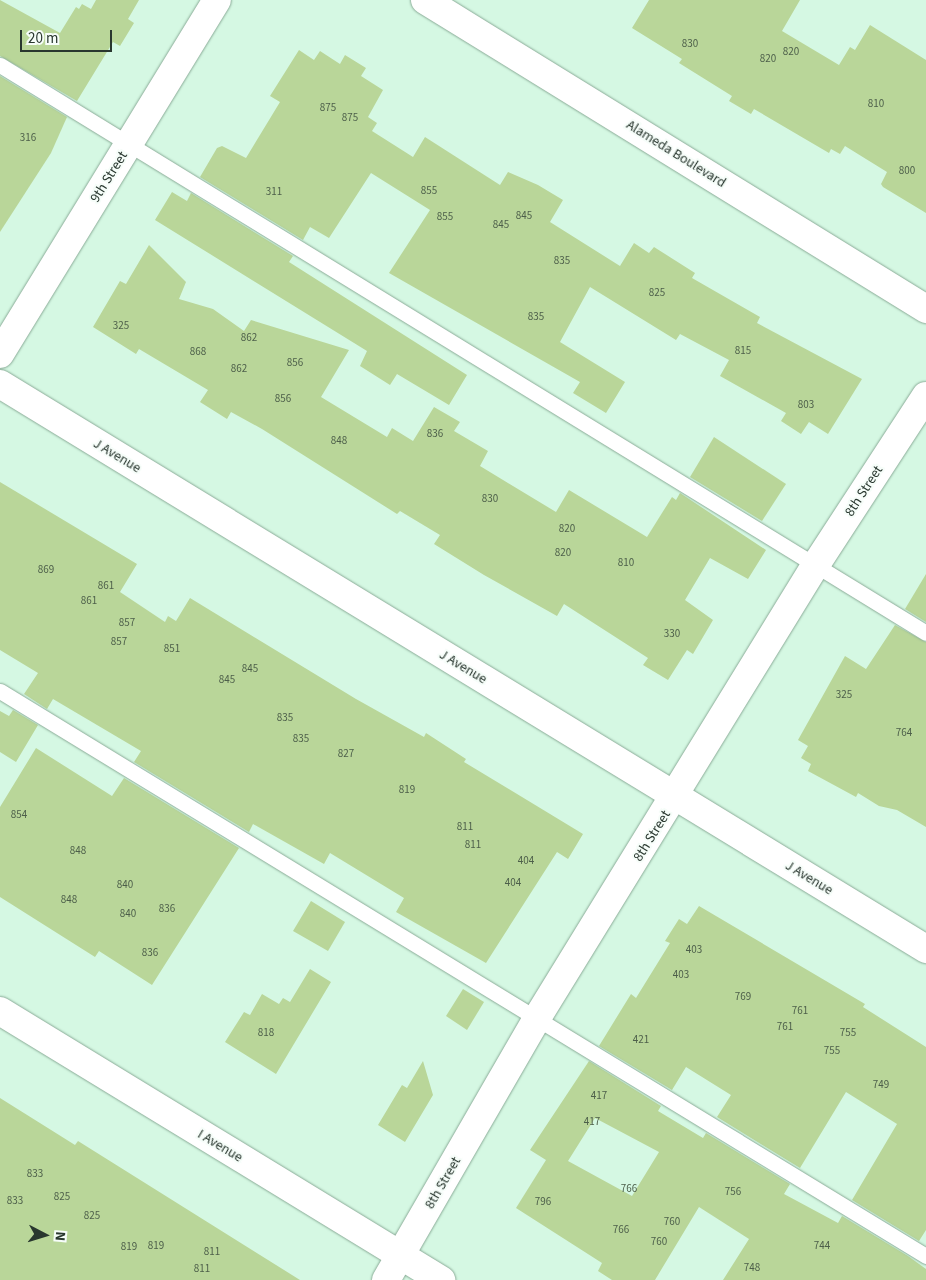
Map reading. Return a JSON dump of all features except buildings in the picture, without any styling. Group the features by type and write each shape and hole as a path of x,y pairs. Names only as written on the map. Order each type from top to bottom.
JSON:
{"street":[{"name":"9th Street","path":"0,354 217,0"},
{"name":"Alameda Boulevard","path":"425,0 926,309"},
{"name":"J Avenue","path":"0,384 926,949"},
{"name":"8th Street","path":"386,1280 537,1018 676,797 815,566 926,396"},
{"name":"I Avenue","path":"0,1011 441,1280"}],"lane":[{"path":"0,65 128,146 926,634"},
{"path":"0,691 926,1256"}]}
